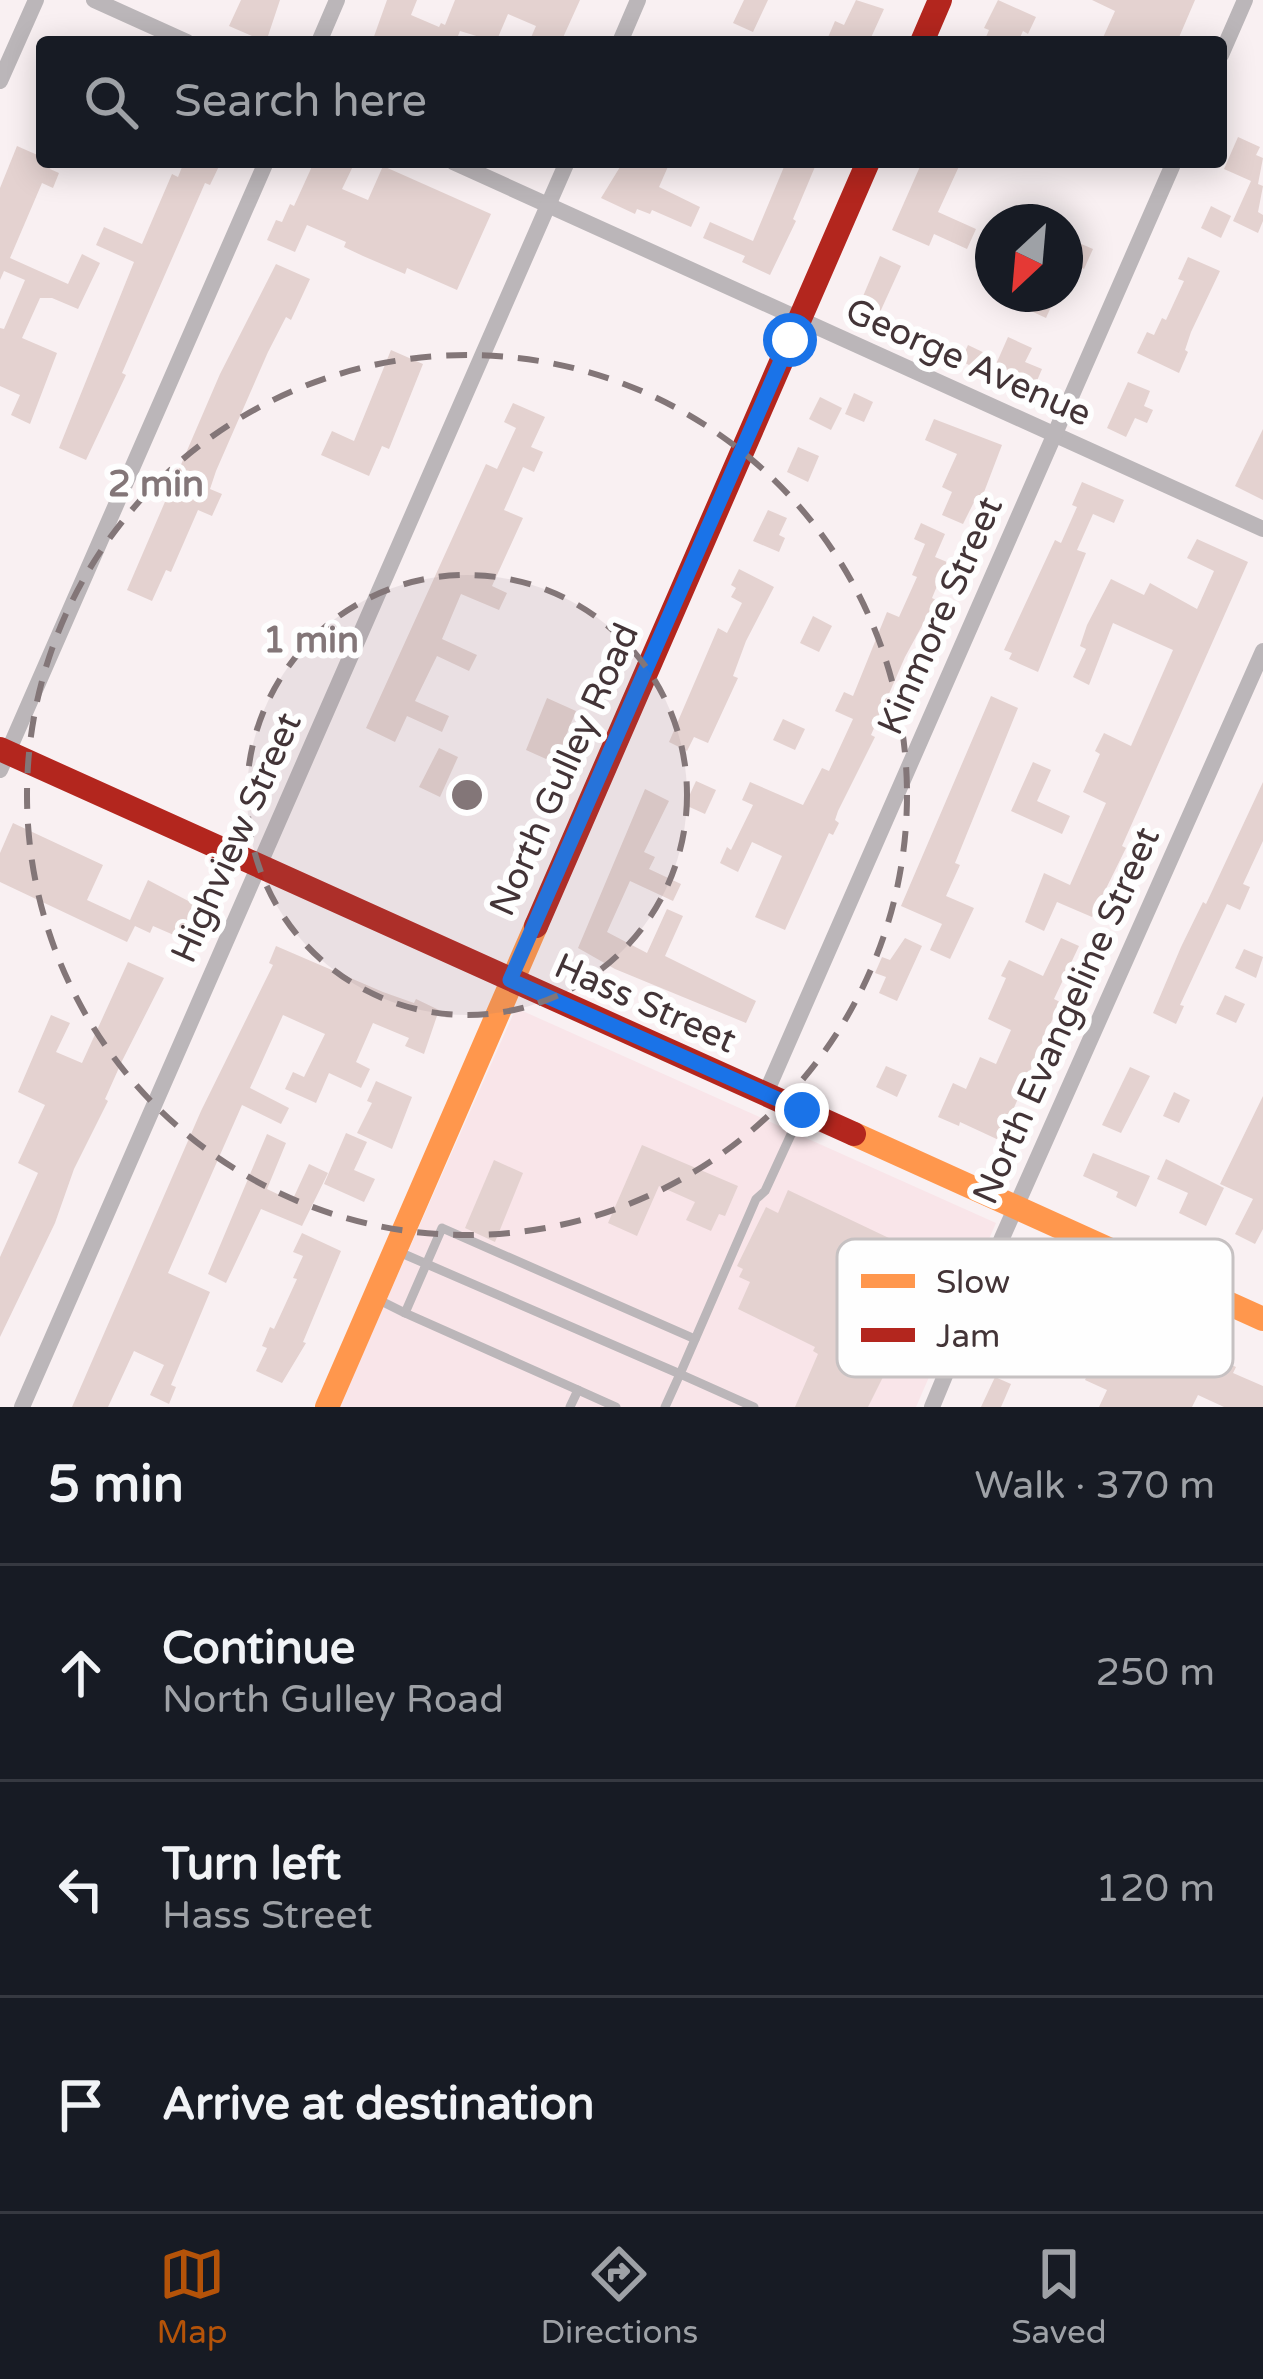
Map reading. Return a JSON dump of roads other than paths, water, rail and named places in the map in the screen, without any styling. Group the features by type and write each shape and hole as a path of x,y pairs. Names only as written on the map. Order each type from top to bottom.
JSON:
{"street":[{"path":"0,81 35,0"},
{"path":"94,0 174,36"},
{"path":"322,36 337,0"},
{"path":"623,36 638,0"},
{"path":"925,36 940,0"},
{"path":"1227,41 1245,0"},
{"path":"3,757 263,168"},
{"name":"George Avenue","path":"466,168 1263,529"},
{"name":"Highview Street","path":"22,1407 564,168"},
{"name":"North Gulley Road","path":"328,1407 865,168"},
{"name":"Kinmore Street","path":"765,1094 1171,168"},
{"name":"North Evangeline Street","path":"1003,1239 1263,651"},
{"name":"Hass Street","path":"3,757 259,866 1087,1239"},
{"name":"Hass Street","path":"1233,1305 1263,1319"},
{"name":"North Evangeline Street","path":"932,1407 945,1377"}],"lane":[{"path":"665,1407 756,1199 765,1190 802,1110"},
{"path":"405,1312 442,1228 695,1339"},
{"path":"396,1250 754,1407"},
{"path":"375,1298 616,1407"},
{"path":"570,1407 578,1390"}]}
